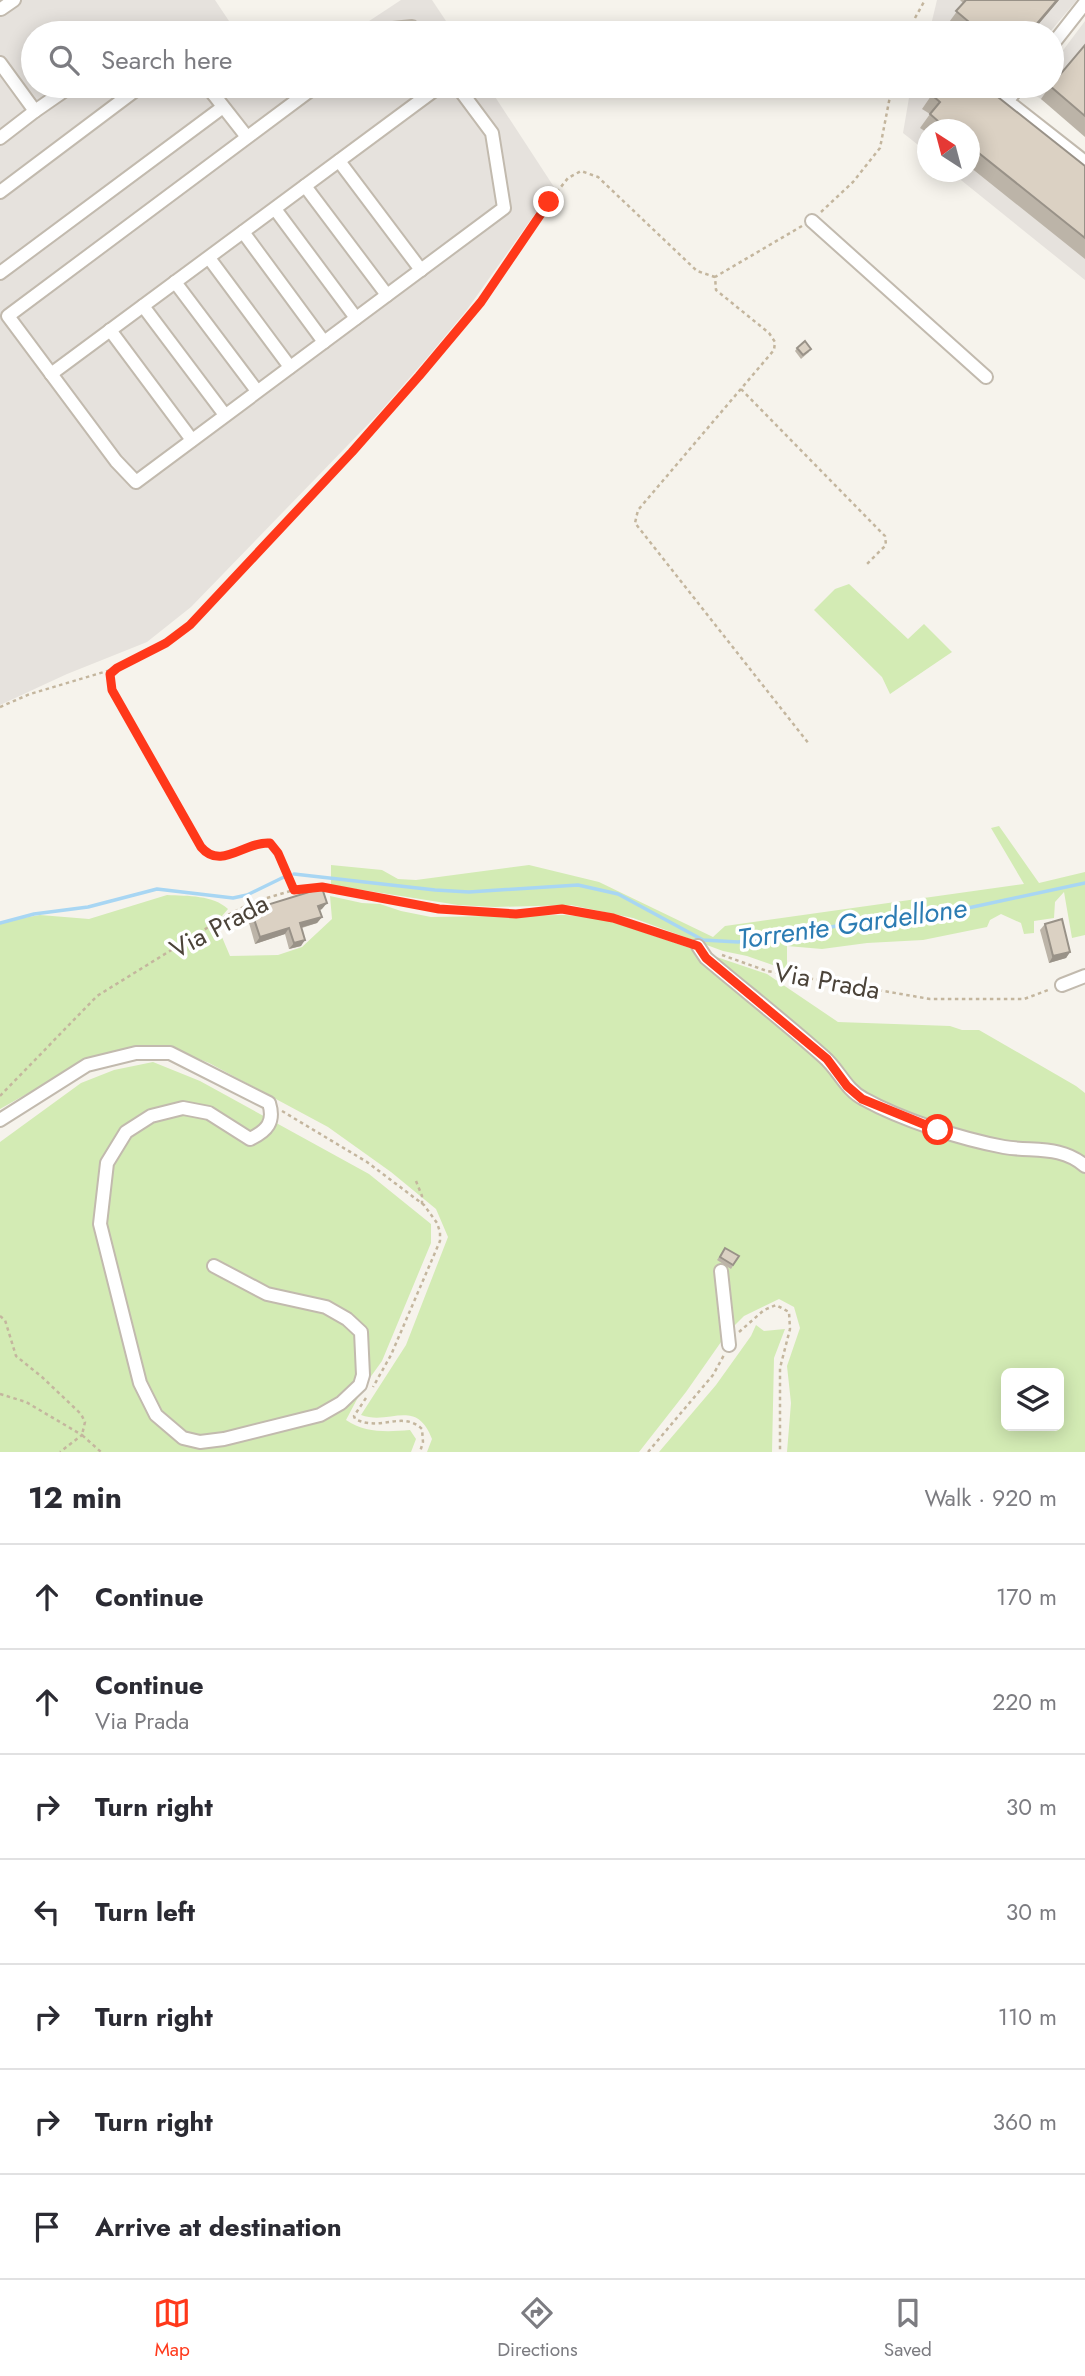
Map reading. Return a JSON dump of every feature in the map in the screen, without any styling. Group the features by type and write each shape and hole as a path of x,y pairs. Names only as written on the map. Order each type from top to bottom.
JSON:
{"street":[{"path":"1,9 14,0"},
{"path":"1064,30 1085,3"},
{"path":"0,63 21,91"},
{"path":"26,98 36,111"},
{"path":"0,138 54,98"},
{"path":"0,192 125,98"},
{"path":"216,98 247,137"},
{"path":"300,98 4,319 51,374 116,461 136,482 504,208 492,133 466,98"},
{"path":"51,374 424,98"},
{"path":"1003,98 1085,162"},
{"path":"0,273 223,107"},
{"path":"339,161 421,270"},
{"path":"305,186 387,295"},
{"path":"275,209 356,318"},
{"path":"812,221 986,377"},
{"path":"243,232 324,342"},
{"path":"209,258 290,367"},
{"path":"175,282 257,391"},
{"path":"143,306 225,415"},
{"path":"110,330 192,440"},
{"path":"698,946 706,958 827,1059 847,1086 862,1099 938,1130 1006,1147 1045,1149 1074,1157 1085,1166"},
{"path":"1062,985 1085,976"},
{"path":"0,1120 87,1065 136,1054 170,1053 269,1103 272,1119 270,1125 261,1134 250,1139 209,1113 183,1108 151,1116 126,1132 107,1163 100,1224 140,1383 156,1415 183,1438 200,1443 225,1440 320,1415 341,1403 360,1384 363,1375 361,1332 347,1319 326,1307 267,1294 214,1266"},
{"path":"721,1271 729,1345"}],"path":[{"path":"915,21 925,0"},
{"path":"0,707 30,694 117,668 166,643 190,625 352,452 481,302 568,178 582,171 597,177 697,271 715,277 812,221 853,182 880,148 890,98"},
{"path":"715,277 716,290 769,333 775,342 774,350 638,510 635,523 809,744"},
{"path":"741,389 885,536 886,545 865,566"},
{"path":"117,668 110,674 112,690 201,847 213,857 220,858 256,845 270,843 278,853 294,890"},
{"name":"Via Prada","path":"0,1096 97,996 253,902 294,890 322,887 439,909 516,914 562,909 613,918 698,946"},
{"name":"Via Prada","path":"721,955 767,971 930,999 1024,999 1062,985"},
{"path":"289,1116 366,1162 422,1204 437,1223 440,1241 391,1354 376,1384 354,1416 367,1424 406,1420 412,1422 422,1429 423,1442 420,1452"},
{"path":"416,1181 422,1204"},
{"path":"648,1452 713,1375 729,1345 748,1323 764,1310 776,1305 789,1312 790,1329 780,1368 779,1452"},
{"path":"0,1316 5,1320 16,1356 81,1414 85,1422 82,1435 60,1452"},
{"path":"0,1394 26,1402 82,1435 101,1452"}],"shaded area":[{"path":"0,0 215,0 229,21 21,21 21,98 496,98 554,187 466,311 379,413 191,607 147,642 67,674 0,705"},
{"path":"401,0 432,0 446,21 369,21"},
{"path":"937,0 1077,0 1059,21 932,21"},
{"path":"1085,21 1085,131 1039,98 1064,98 1064,49"},
{"path":"909,98 992,98 1085,170 1085,280 963,182 980,182 980,119 917,119 917,144 903,133"}],"green space":[{"path":"849,584 908,639 924,624 952,652 890,694 882,677 814,610 835,589"},
{"path":"999,826 1039,883 1085,872 1085,935 1072,938 1064,892 1055,902 1054,918 1034,921 1034,933 1024,934 1021,923 1001,914 990,920 987,927 923,940 822,949 787,946 787,970 723,951 633,918 571,905 458,905 331,885 331,865 382,870 398,879 416,880 529,865 599,882 713,937 725,926 1024,884 991,828"},
{"path":"167,895 208,899 228,909 216,923 230,956 278,955 302,947 332,919 330,896 380,904 431,917 565,915 604,919 767,974 838,1022 950,1026 962,1030 979,1030 1085,1093 1085,1452 787,1452 791,1403 787,1366 800,1328 794,1307 779,1299 744,1316 728,1332 639,1452 427,1452 432,1439 426,1426 418,1419 401,1415 361,1415 406,1345 448,1237 436,1209 391,1172 328,1127 209,1063 163,1045 78,1065 0,1109 0,922 40,915 89,919"},
{"path":"153,1062 200,1081 369,1174 431,1224 431,1243 382,1361 364,1386 346,1420 369,1429 410,1430 416,1439 411,1452 0,1452 0,1142 81,1083 114,1070"},
{"path":"756,1325 764,1331 785,1329 774,1358 772,1452 659,1452 716,1385"}],"building":[{"path":"966,0 1057,0 1039,21 968,21 956,11"},
{"path":"1085,45 1085,116 1064,98 1064,70"},
{"path":"935,98 999,98 1085,166 1085,238 980,154 980,119 936,119 930,114 940,102"},
{"path":"805,341 811,349 803,355 797,348"},
{"path":"322,888 327,903 318,906 322,917 300,923 305,940 294,943 289,928 260,937 251,910"},
{"path":"1062,919 1070,952 1053,956 1045,924"},
{"path":"725,1248 739,1256 733,1265 720,1257"}],"waterway":[{"name":"Torrente Gardellone","path":"294,874 469,892 578,885 618,894 703,940 738,942 968,908 1085,883"},
{"name":"Torrente Gardellone","path":"0,923 34,914 88,907 157,889 233,898 247,895 284,877"}],"route":[{"path":"549,202 481,302 352,452 190,625 166,643 110,674 112,690 201,847 213,857 220,858 256,845 270,843 278,853 294,890 322,887 439,909 516,914 562,909 613,918 698,946 703,956 827,1059 847,1086 862,1099 938,1130"}]}
